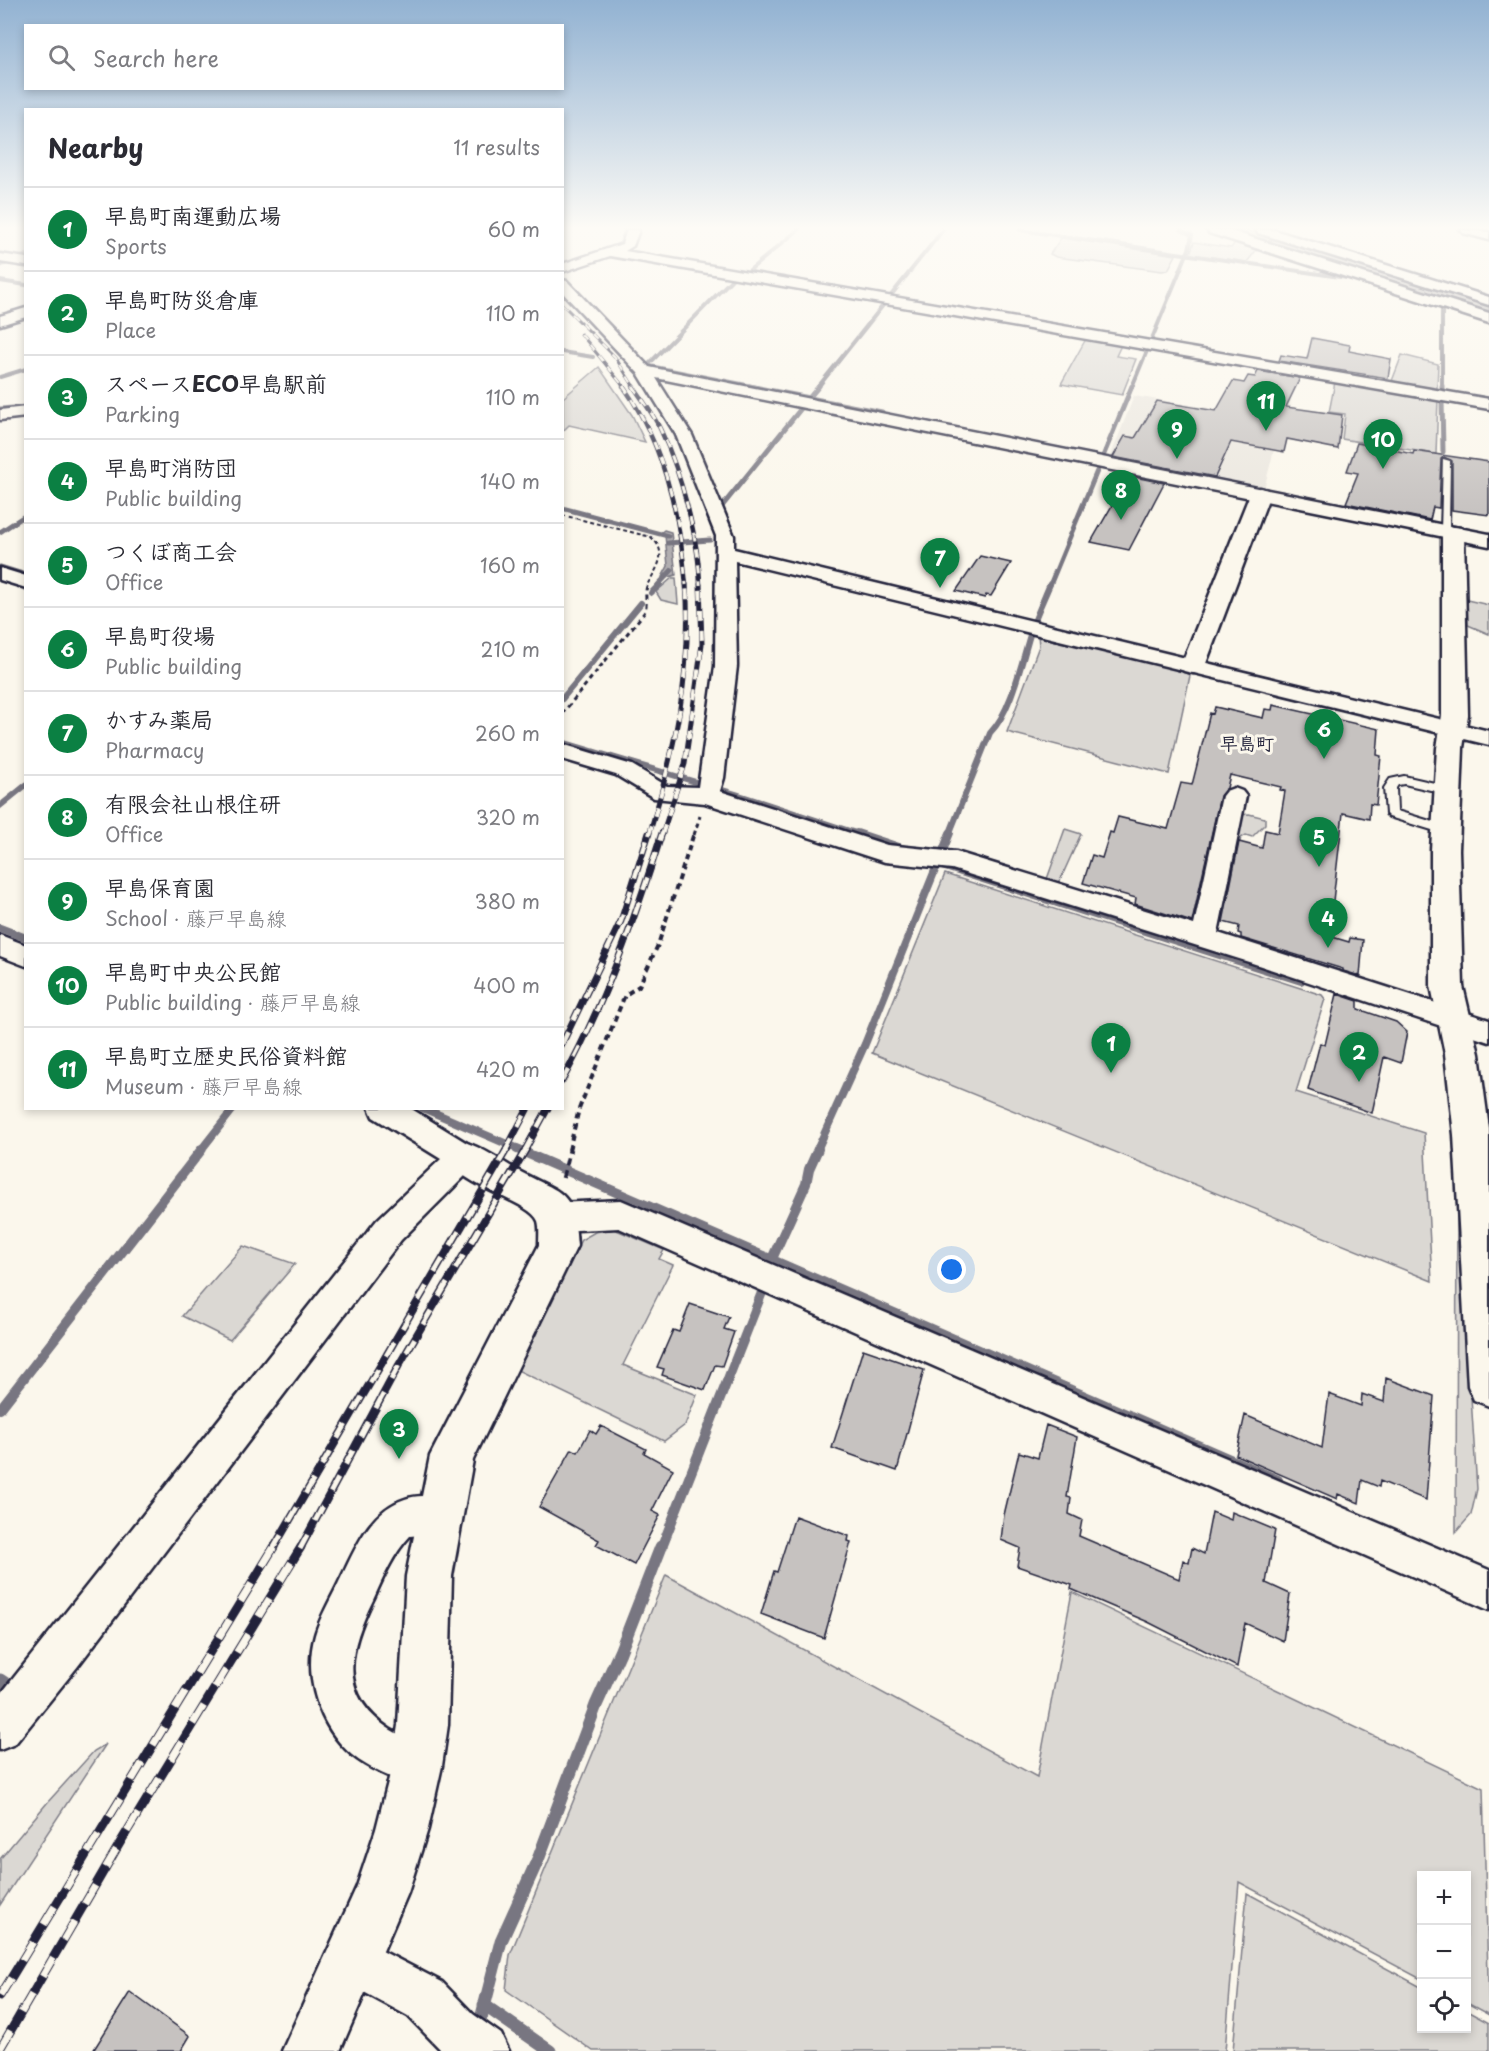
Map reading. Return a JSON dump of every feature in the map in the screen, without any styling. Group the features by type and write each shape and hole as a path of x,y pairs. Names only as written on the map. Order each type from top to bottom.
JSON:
{"street":[{"path":"601,326 644,371 684,435 717,513 727,549 726,666 709,788"},
{"path":"1036,326 1148,345 1386,380 1489,404"},
{"path":"644,371 1489,540"},
{"path":"0,415 23,412"},
{"path":"0,425 23,412"},
{"path":"1193,666 1260,494"},
{"path":"1449,532 1454,729 1450,748 1446,830 1447,986 1462,1054 1472,1135 1489,1386"},
{"path":"727,549 1032,628 1489,738"},
{"path":"0,574 24,581"},
{"path":"564,752 624,770 662,793 709,788 885,854 927,856 1204,938 1489,1031"},
{"path":"1204,938 1234,796"},
{"path":"0,945 24,955"},
{"path":"387,1110 489,1171 544,1200 560,1196 621,1214 1489,1590"},
{"path":"1,1726 389,1230 489,1171"},
{"path":"311,2051 381,1893 402,1829 417,1766 423,1725 429,1576 452,1456 558,1245 560,1196"},
{"path":"417,1766 373,1743 353,1723 338,1698 331,1674 332,1648 346,1612 384,1538 396,1523 408,1518 441,1514"},
{"path":"353,1960 425,1999 473,2043"}],"lane":[{"path":"1446,461 1449,532"},
{"path":"1446,830 1393,814 1390,811 1390,788 1394,782 1404,780 1448,790"}],"path":[{"path":"564,515 651,537 660,545 661,558 660,567 645,588 647,607 644,614 564,712"},
{"path":"560,1196 564,1167 579,1109 625,995 639,986 658,945 709,788"}],"shaded area":[{"path":"1087,337 1122,343 1116,356 1136,359 1122,395 1061,384"},
{"path":"1402,355 1438,364 1437,389 1392,381"},
{"path":"599,367 632,415 645,442 569,425 564,430 564,397"},
{"path":"1335,382 1438,398 1436,454 1342,439 1345,414 1329,412"},
{"path":"1134,396 1254,415 1275,446 1264,489 1110,458"},
{"path":"664,530 671,532 676,575 666,578 662,577 668,566 665,535 659,534"},
{"path":"672,578 676,578 678,604 661,600 656,592"},
{"path":"1467,600 1489,605 1489,634 1468,625"},
{"path":"1038,634 1191,671 1169,774 1007,732 1039,646"},
{"path":"1249,814 1265,818 1265,824 1252,837 1246,835 1241,838 1234,860 1229,859 1240,815"},
{"path":"1065,829 1081,834 1057,887 1041,882 1047,879"},
{"path":"945,874 1322,995 1325,999 1296,1092 1424,1133 1432,1281 872,1053"},
{"path":"1457,1183 1477,1489 1471,1515 1456,1532"},
{"path":"614,1229 664,1250 659,1259 673,1265 623,1365 697,1395 685,1425 664,1441 513,1368 581,1240 595,1232"},
{"path":"243,1246 295,1264 230,1340 182,1316"},
{"path":"666,1575 1037,1777 1072,1592 1483,1788 1489,2015 1471,2005 1471,1871 1417,1871 1417,1977 1239,1882 1225,2051 593,2051 506,1990 510,1955"},
{"path":"106,1744 0,1905 0,1859 94,1751"},
{"path":"1247,1893 1417,1985 1417,2033 1471,2033 1471,2013 1489,2023 1489,2051 1233,2051"}],"building":[{"path":"1312,338 1350,345 1349,351 1391,359 1388,378 1279,361 1281,355 1307,359"},
{"path":"1258,371 1300,378 1286,407 1342,415 1338,449 1287,439 1284,452 1231,442 1215,477 1113,457 1125,436 1135,438 1157,401 1216,411 1233,381 1244,383 1248,376 1255,377"},
{"path":"1357,443 1413,454 1414,451 1489,462 1489,515 1452,510 1452,461 1444,457 1441,459 1439,508 1433,507 1430,520 1346,503 1358,473 1347,471"},
{"path":"1129,476 1164,483 1129,550 1091,542"},
{"path":"980,556 1011,563 991,596 986,595 985,598 956,591"},
{"path":"1273,705 1379,729 1377,755 1381,756 1376,805 1370,804 1369,819 1343,813 1329,936 1349,942 1350,938 1363,940 1360,976 1241,938 1241,934 1238,933 1239,926 1223,922 1239,842 1262,848 1265,830 1278,833 1285,791 1280,790 1281,787 1230,775 1227,788 1220,796 1192,922 1135,904 1136,898 1083,883 1092,855 1102,858 1110,832 1113,833 1118,817 1168,829 1181,783 1192,785 1210,713 1213,714 1215,707 1263,718 1265,709 1272,710"},
{"path":"1337,994 1358,1001 1358,1009 1396,1022 1407,1032 1401,1063 1384,1057 1372,1113 1308,1090 1320,1043 1325,1045"},
{"path":"690,1304 729,1317 724,1329 734,1332 722,1366 715,1365 705,1390 662,1375 664,1369 657,1367 673,1330 679,1332"},
{"path":"863,1349 924,1370 897,1471 832,1448"},
{"path":"1386,1378 1434,1396 1426,1500 1380,1481 1379,1487 1362,1480 1359,1503 1338,1494 1337,1499 1236,1455 1245,1415 1322,1448 1329,1394 1361,1406 1362,1394 1384,1402"},
{"path":"1046,1425 1077,1437 1067,1497 1071,1498 1069,1514 1082,1520 1079,1536 1179,1579 1183,1560 1189,1563 1192,1548 1204,1554 1212,1512 1231,1520 1232,1512 1275,1530 1266,1583 1290,1594 1283,1641 1245,1623 1237,1667 1148,1622 1071,1589 1072,1585 1017,1566 1020,1548 1001,1540 1004,1515 1019,1452 1038,1458"},
{"path":"601,1426 646,1449 644,1453 673,1469 652,1511 660,1515 634,1565 596,1545 599,1540 539,1507 572,1449 578,1452 590,1430 596,1434"},
{"path":"795,1516 849,1536 848,1541 851,1542 824,1638 761,1614 774,1571 777,1572"},
{"path":"130,1992 190,2036 181,2051 93,2051"}],"waterway":[{"path":"648,365 686,326"},
{"path":"818,387 867,326"},
{"path":"1132,387 1157,326"},
{"path":"1442,326 1442,393"},
{"path":"564,352 593,357"},
{"path":"645,365 757,387"},
{"path":"0,377 24,370"},
{"path":"749,386 809,398"},
{"path":"809,398 819,386"},
{"path":"1050,585 1132,386"},
{"path":"809,398 882,412"},
{"path":"1442,399 1443,452"},
{"path":"715,515 803,406"},
{"path":"0,409 24,407"},
{"path":"564,509 668,536"},
{"path":"0,532 24,516"},
{"path":"668,543 710,540"},
{"path":"0,567 24,574"},
{"path":"658,585 672,570"},
{"path":"651,593 660,584"},
{"path":"949,835 990,733 998,723 1011,696 1034,622 1050,584"},
{"path":"564,697 641,603"},
{"path":"564,743 736,794 862,835"},
{"path":"0,806 24,787"},
{"path":"857,833 905,849"},
{"path":"817,1150 865,1044 950,833"},
{"path":"942,866 1301,981"},
{"path":"0,928 24,937"},
{"path":"201,1150 232,1110"},
{"path":"428,1110 521,1150"},
{"path":"0,1409 202,1149"},
{"path":"517,1149 772,1260"},
{"path":"772,1260 806,1184 809,1169 818,1149"},
{"path":"661,1549 761,1295 772,1260"},
{"path":"772,1260 1278,1480"},
{"path":"484,2005 501,1941 539,1857 596,1705 620,1652 661,1547"},
{"path":"0,1680 6,1684"},
{"path":"476,2027 484,2005"},
{"path":"484,2005 550,2051"}],"railway":[{"path":"584,326 615,357 634,387"},
{"path":"581,334 624,387"},
{"path":"623,386 649,432 668,481 679,533 686,585"},
{"path":"633,386 659,427 676,467 693,528 700,585"},
{"path":"649,835 680,711 687,648 686,584"},
{"path":"662,835 685,764 702,644 700,584"},
{"path":"564,1040 621,921 649,833"},
{"path":"564,1077 592,1021 618,960 662,833"},
{"path":"506,1150 527,1110"},
{"path":"525,1150 547,1110"},
{"path":"273,1549 507,1149"},
{"path":"300,1549 399,1365 526,1149"},
{"path":"0,1996 274,1547"},
{"path":"0,2049 120,1843 301,1547"}],"place":[{"name":"早島町立歴史民俗資料館","path":"1266,431"},
{"name":"早島保育園","path":"1177,459"},
{"name":"早島町中央公民館","path":"1383,469"},
{"name":"有限会社山根住研","path":"1121,520"},
{"name":"かすみ薬局","path":"940,588"},
{"name":"早島町役場","path":"1324,759"},
{"name":"つくぼ商工会","path":"1319,867"},
{"name":"早島町消防団","path":"1328,948"},
{"name":"早島町南運動広場","path":"1111,1073"},
{"name":"早島町防災倉庫","path":"1359,1082"},
{"name":"スペースECO早島駅前","path":"399,1459"}],"district":[{"name":"早島町","path":"1247,742"}]}
